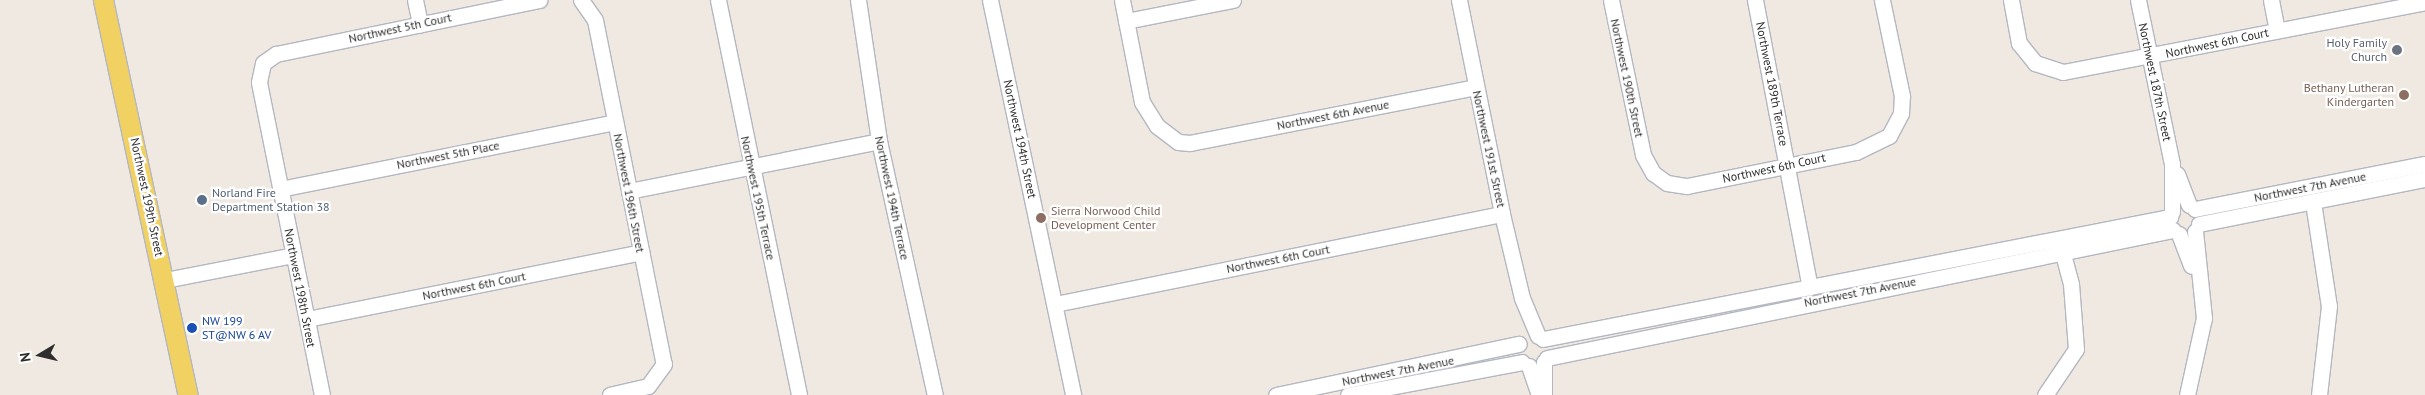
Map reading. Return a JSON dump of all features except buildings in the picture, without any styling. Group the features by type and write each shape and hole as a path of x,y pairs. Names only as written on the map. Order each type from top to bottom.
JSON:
{"main road":[{"name":"Northwest 199th Street","path":"103,0 165,280 188,395"}],"street":[{"path":"415,0 420,24"},
{"name":"Northwest 5th Court","path":"263,63 276,54 540,0"},
{"name":"Northwest 195th Terrace","path":"718,0 799,395"},
{"name":"Northwest 194th Terrace","path":"858,0 879,141 935,395"},
{"name":"Northwest 194th Street","path":"990,0 1073,395"},
{"path":"1122,0 1126,21 1234,0"},
{"name":"Northwest 191st Street","path":"1459,0 1502,214 1531,339"},
{"name":"Northwest 190th Street","path":"1611,0 1643,155"},
{"name":"Northwest 189th Terrace","path":"1755,0 1810,286"},
{"name":"Northwest 6th Court","path":"1643,155 1653,172 1667,183 1687,186 1788,164 1856,152 1889,136 1901,113 1902,96 1882,0"},
{"name":"Northwest 6th Court","path":"2010,0 2020,44 2035,63 2064,72 2150,57 2404,3 2425,2"},
{"name":"Northwest 187th Street","path":"2138,0 2172,164"},
{"path":"2271,0 2277,30"},
{"name":"Northwest 196th Street","path":"584,2 595,20 664,364 655,382 610,395"},
{"name":"Northwest 6th Avenue","path":"1126,21 1142,102 1157,126 1178,142 1190,143 1476,87"},
{"name":"Northwest 198th Street","path":"263,63 259,82 322,395"},
{"name":"Northwest 5th Place","path":"280,188 615,122"},
{"path":"629,191 879,141"},
{"path":"2172,164 2192,207 2197,228 2198,284 2204,318 2187,395"},
{"path":"2172,164 2174,223 2198,284"},
{"name":"Northwest 7th Avenue","path":"1348,395 1545,360 2062,251 2174,223 2192,207 2425,164"},
{"name":"Northwest 7th Avenue","path":"1276,395 1531,339 1810,286 2174,223 2197,228 2425,179"},
{"path":"2313,202 2329,306 2319,395"},
{"name":"Northwest 6th Court","path":"1054,304 1502,214"},
{"path":"2045,395 2076,349 2071,284 2062,251"},
{"name":"Northwest 6th Court","path":"307,319 641,252"},
{"path":"165,280 294,256"},
{"path":"1531,339 1545,360 1544,395"},
{"path":"1531,339 1525,364 1539,395"}],"place":[{"name":"Holy Family Church","path":"2397,50"},
{"name":"Bethany Lutheran Kindergarten","path":"2404,95"},
{"name":"Norland Fire Department Station 38","path":"202,200"},
{"name":"Sierra Norwood Child Development Center","path":"1041,218"},
{"name":"NW 199 ST@NW 6 AV","path":"192,328"}]}
